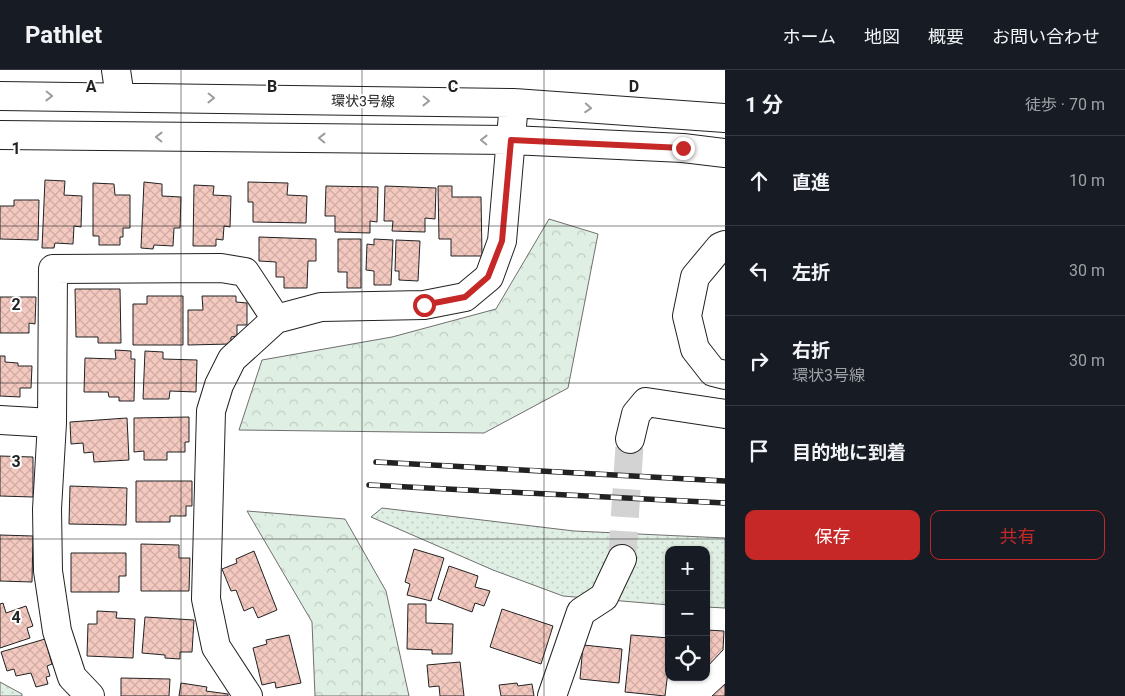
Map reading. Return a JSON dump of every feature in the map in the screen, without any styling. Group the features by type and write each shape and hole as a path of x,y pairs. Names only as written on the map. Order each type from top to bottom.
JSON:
{"street":[{"path":"116,70 120,97"},
{"name":"環状3号線","path":"0,96 514,103 725,118"},
{"path":"248,696 216,647 206,598 211,411 219,385 232,359 276,319 321,307 424,305 465,297 488,277 502,241 514,103"},
{"path":"0,135 511,140 683,148 725,153"},
{"path":"725,245 720,247 695,277 687,316 695,349 713,372 725,375"},
{"path":"90,696 72,677 56,631 48,571 47,508 52,423 53,269 221,268 244,272 276,319"},
{"path":"630,439 636,414 646,402 725,414"},
{"path":"0,420 52,423"},
{"path":"552,696 580,612 604,597 622,559"}],"green space":[{"path":"549,219 598,234 568,388 484,433 239,430 262,360 392,337 496,309"},
{"path":"382,508 574,531 725,538 725,608 710,607 710,546 665,546 665,605 563,596 493,570 371,517"},
{"path":"247,511 345,519 386,591 409,696 315,696 312,622"},
{"path":"0,682 22,694 22,696 0,696"}],"building":[{"path":"45,180 65,181 64,195 82,196 81,227 74,226 73,244 55,243 54,248 42,248"},
{"path":"144,182 162,184 162,196 181,197 180,228 174,228 173,246 154,245 153,249 141,248"},
{"path":"248,182 288,183 287,195 307,196 306,223 253,222 253,202 248,202"},
{"path":"93,183 114,184 115,195 130,195 130,228 123,228 123,237 120,237 120,245 99,245 99,236 93,236"},
{"path":"194,185 214,186 213,195 231,196 230,227 224,226 223,240 216,239 216,246 193,246"},
{"path":"326,186 378,187 377,222 370,221 370,233 335,232 335,216 325,216"},
{"path":"385,186 436,188 435,219 425,218 425,232 392,231 393,221 384,221"},
{"path":"438,186 452,186 452,197 481,197 482,256 451,256 451,239 439,239"},
{"path":"14,200 39,200 38,240 0,239 0,206 14,206"},
{"path":"259,237 316,239 316,261 308,261 307,288 284,288 284,277 276,277 276,262 259,261"},
{"path":"338,239 361,239 361,288 347,288 347,272 338,272"},
{"path":"374,239 393,240 391,285 374,285 374,271 366,270 367,244 374,245"},
{"path":"396,240 420,241 418,281 399,280 399,271 395,271"},
{"path":"75,289 120,289 121,343 98,343 98,337 76,337"},
{"path":"147,296 183,296 183,345 133,345 133,304 147,304"},
{"path":"202,296 236,296 236,302 247,303 247,325 237,325 237,336 231,337 231,344 188,345 188,310 203,310"},
{"path":"0,297 36,297 35,324 29,323 29,333 0,333"},
{"path":"115,350 131,351 131,359 135,359 134,401 119,401 119,397 109,397 108,392 84,392 85,358 116,359"},
{"path":"145,351 163,352 163,359 197,360 196,392 170,391 169,399 143,399"},
{"path":"0,356 5,356 5,362 18,363 18,366 32,366 31,388 20,388 20,397 0,396"},
{"path":"189,417 189,442 185,442 185,452 167,452 167,460 144,460 144,451 134,452 134,418"},
{"path":"127,418 129,460 94,462 93,452 84,453 83,443 71,444 70,422"},
{"path":"0,456 33,457 33,497 0,496"},
{"path":"136,481 192,481 192,506 186,506 186,516 170,516 170,522 136,522"},
{"path":"70,486 127,488 126,525 69,524"},
{"path":"0,535 33,536 32,582 0,581"},
{"path":"141,544 179,545 179,558 190,558 189,591 141,591"},
{"path":"414,549 444,558 431,601 407,595 410,584 405,582"},
{"path":"254,551 277,610 258,618 253,607 244,611 236,590 231,591 222,569 237,563 236,559"},
{"path":"71,553 126,553 126,576 119,576 119,592 71,592"},
{"path":"449,566 478,576 475,587 490,591 484,606 475,603 472,612 438,599"},
{"path":"3,603 6,613 26,606 33,626 27,628 30,638 0,648 0,604"},
{"path":"408,604 426,604 426,623 453,624 452,654 432,654 432,650 407,649"},
{"path":"502,609 553,626 541,664 490,647"},
{"path":"97,611 117,612 116,618 135,619 133,658 87,656 88,624 97,624"},
{"path":"145,617 194,620 192,652 180,652 180,659 165,658 165,655 142,653"},
{"path":"710,630 724,631 723,650 710,664"},
{"path":"289,635 301,683 276,688 275,682 262,685 253,648 267,644 266,640"},
{"path":"631,635 665,638 665,681 667,681 665,696 625,692"},
{"path":"45,639 52,664 47,666 50,676 46,677 48,684 36,687 31,673 16,676 14,669 7,671 1,652"},
{"path":"583,645 622,649 619,683 580,679"},
{"path":"460,662 464,696 440,696 439,686 429,687 427,665"},
{"path":"121,678 170,679 169,696 121,696"},
{"path":"181,683 207,687 206,691 228,694 228,696 179,696"},
{"path":"517,683 518,686 532,684 534,696 501,696 499,685"},
{"path":"725,684 725,696 712,696"}],"tunnel":[{"path":"622,559 630,439"}],"railway":[{"path":"376,462 725,481"},
{"path":"369,485 725,503"}],"route":[{"path":"424,305 465,297 488,277 502,241 511,140 683,148"}]}
